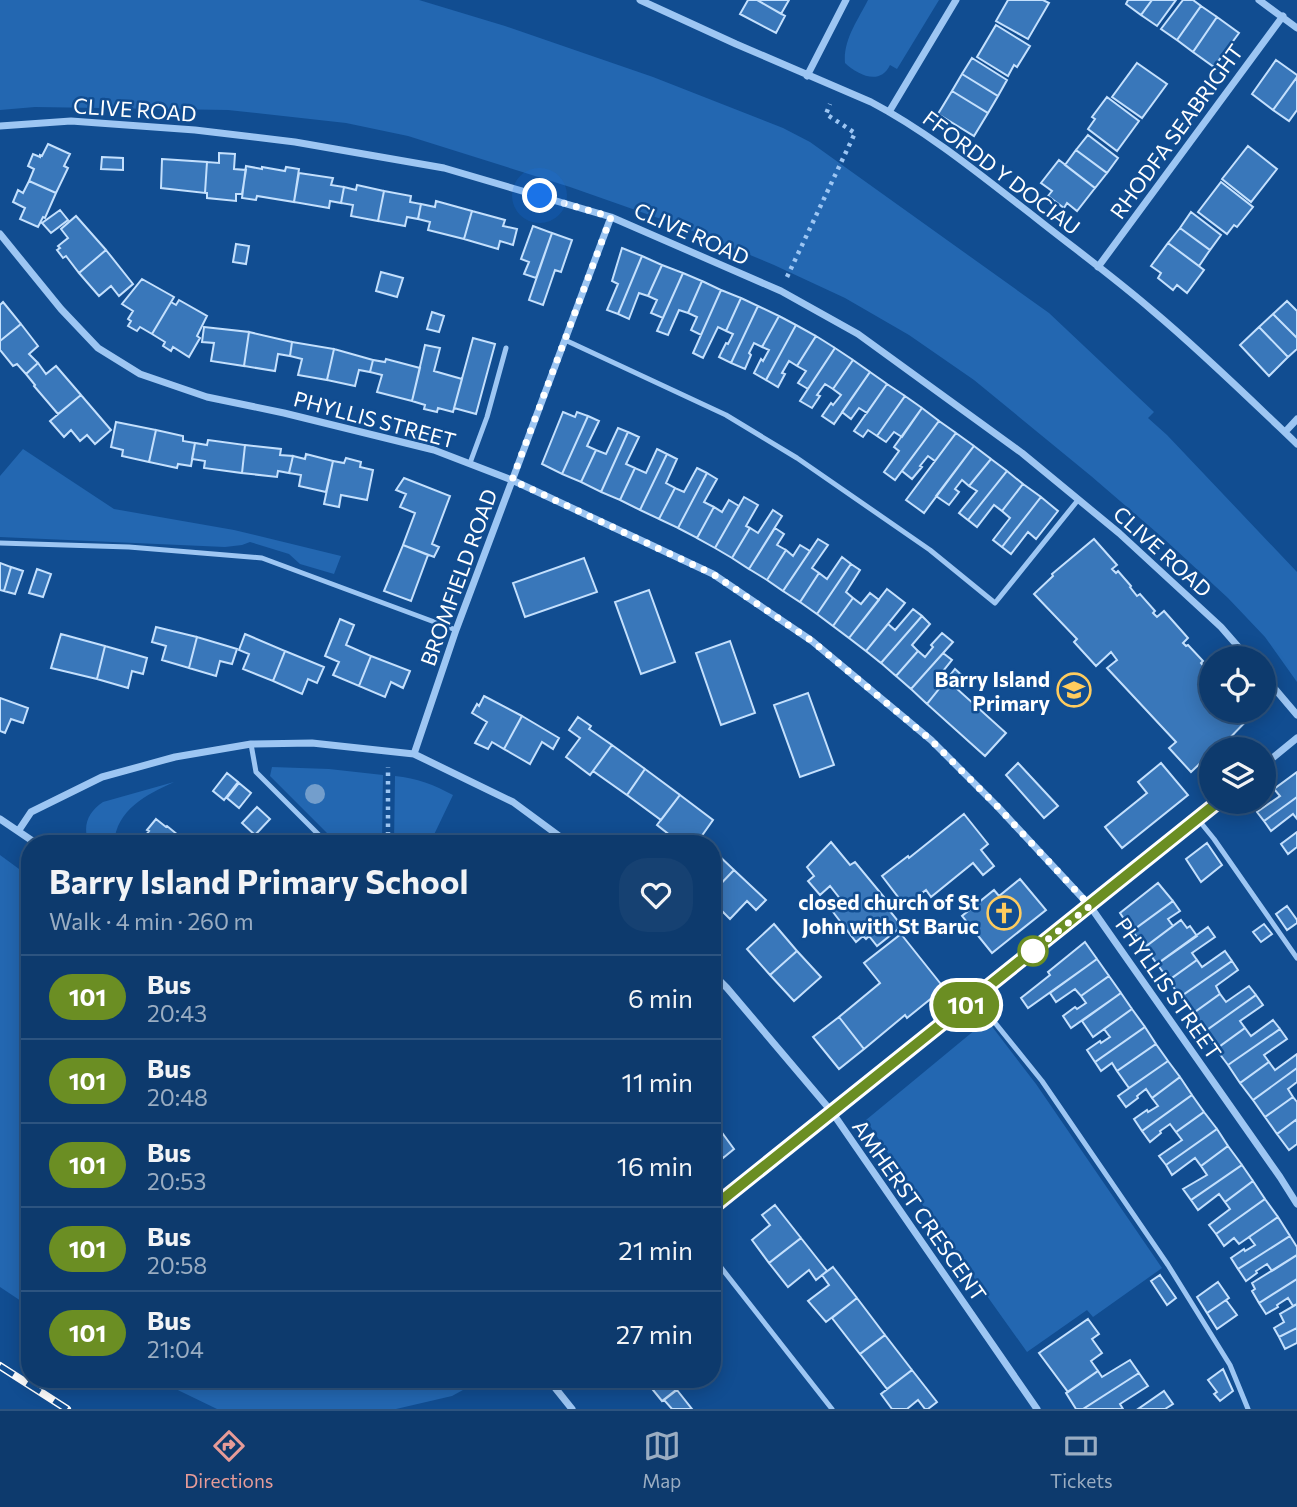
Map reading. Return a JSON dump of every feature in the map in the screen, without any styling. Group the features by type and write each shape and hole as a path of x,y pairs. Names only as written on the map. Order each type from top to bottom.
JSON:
{"street":[{"name":"FFORDD Y DOCIAU","path":"640,0 889,112 978,172 1153,310 1297,444"},
{"path":"807,76 846,0"},
{"path":"889,112 957,0"},
{"path":"1259,0 1297,28"},
{"name":"RHODFA SEABRIGHT","path":"1098,267 1283,16"},
{"name":"CLIVE ROAD","path":"0,126 71,121 195,130 295,142 444,168 611,217 781,291 858,334 1022,453 1119,533 1221,627 1238,646"},
{"name":"BROMFIELD ROAD","path":"414,754 456,629 611,217"},
{"name":"PHYLLIS STREET","path":"0,234 61,309 98,348 140,374 207,397 434,450 470,463 713,574 812,641 931,740 1090,906 1297,1204"},
{"path":"1284,432 1297,419"},
{"path":"1276,690 1297,715"},
{"path":"1276,755 1297,738"},
{"path":"19,830 31,812 102,777 175,757 251,744 312,743 414,754 513,802 557,835"},
{"path":"721,1201 1202,814"},
{"path":"0,819 25,835"},
{"name":"AMHERST CRESCENT","path":"721,982 831,1112 1037,1409"},
{"path":"555,1388 572,1409"}],"lane":[{"path":"565,340 726,415 796,458 919,543 995,603 1078,500"},
{"path":"470,463 487,417 506,348"},
{"path":"0,543 129,547 262,558 456,629"},
{"path":"251,744 256,772 319,835"},
{"path":"1197,818 1297,958"},
{"path":"975,998 1042,1081 1168,1265 1230,1365 1248,1409"},
{"path":"721,1267 832,1409"}],"path":[{"path":"781,291 855,133 826,114"},
{"path":"388,751 388,835"}],"shaded area":[{"path":"0,0 419,0 505,26 653,77 783,128 810,142 1049,313 1154,412 1148,418 1297,572 1297,682 1276,652 1276,646 1271,646 1228,598 1091,476 974,380 909,335 845,298 774,265 678,225 570,187 408,136 346,123 228,110 35,107 0,110"},
{"path":"868,0 939,0 897,69 890,65 881,75 875,77 862,74 845,63 846,46"},
{"path":"23,449 114,509 234,530 341,556 334,574 300,564 289,554 250,542 225,547 0,537 0,476"},
{"path":"272,767 329,769 383,775 382,835 329,835 270,776"},
{"path":"395,776 425,782 453,795 434,835 394,835"},
{"path":"174,782 153,792 127,812 115,835 87,835 88,820 103,802"},
{"path":"0,855 21,870 21,1301 0,1287"},
{"path":"987,1020 1036,1084 1162,1268 1093,1317 1087,1310 1027,1352 930,1216 866,1120"},
{"path":"174,1388 467,1388 452,1396 396,1409 217,1409"}],"building":[{"path":"748,0 757,0 785,16 776,33 740,14"},
{"path":"757,0 789,0 781,14"},
{"path":"1008,0 1043,0 1049,3 1028,39 996,21"},
{"path":"1128,0 1152,0 1141,15 1126,4"},
{"path":"1152,0 1176,0 1157,26 1141,15"},
{"path":"1183,0 1193,0 1201,6 1177,40 1161,29"},
{"path":"1201,6 1217,17 1193,52 1177,40"},
{"path":"1217,17 1239,33 1214,67 1193,52"},
{"path":"996,25 1030,46 1008,76 977,57"},
{"path":"972,58 1007,80 998,96 962,74"},
{"path":"1276,60 1297,77 1273,110 1252,94"},
{"path":"1137,63 1167,84 1142,118 1112,97"},
{"path":"962,74 998,96 988,113 952,91"},
{"path":"1297,77 1297,110 1289,121 1273,110"},
{"path":"952,91 988,113 974,136 938,114"},
{"path":"1107,97 1139,121 1117,151 1088,129 1095,119 1092,117"},
{"path":"1088,135 1118,158 1107,173 1076,150"},
{"path":"48,144 70,154 64,166 68,168 56,193 29,181 34,169 28,166 33,154 42,156"},
{"path":"1248,146 1277,169 1251,202 1222,179"},
{"path":"1076,150 1107,173 1095,188 1065,165"},
{"path":"219,153 235,154 234,169 246,170 242,194 236,194 236,201 207,198 205,193 207,162 219,163"},
{"path":"102,157 123,158 123,170 101,169"},
{"path":"162,159 207,162 205,193 161,188"},
{"path":"1059,160 1095,188 1077,211 1067,203 1064,208 1048,196 1052,191 1041,183"},
{"path":"246,166 285,171 286,167 299,169 294,202 257,196 256,200 242,198"},
{"path":"299,173 333,178 331,185 344,187 341,203 330,201 329,208 294,202"},
{"path":"29,181 56,193 38,227 20,219 25,208 13,202 18,190 23,193"},
{"path":"1221,182 1253,207 1237,227 1234,225 1227,234 1198,212"},
{"path":"357,185 384,191 378,221 351,216 353,205 341,203 344,187 356,190"},
{"path":"384,191 411,196 410,202 421,204 418,219 407,217 405,226 378,221"},
{"path":"436,201 472,211 464,239 428,230 430,222 418,219 421,204 435,207"},
{"path":"60,210 68,220 51,233 42,223"},
{"path":"472,211 505,220 503,226 517,229 513,245 500,241 498,249 464,239"},
{"path":"1191,212 1221,235 1210,250 1180,228"},
{"path":"76,216 106,250 79,273 66,256 63,258 57,250 68,238 61,229"},
{"path":"533,226 552,233 536,278 524,274 529,262 521,259"},
{"path":"1180,228 1210,250 1199,266 1168,243"},
{"path":"552,233 572,240 561,272 555,270 543,305 529,300"},
{"path":"1168,243 1204,270 1187,293 1177,285 1173,290 1158,278 1161,273 1151,266"},
{"path":"236,244 249,246 246,264 233,262"},
{"path":"622,248 642,256 618,314 607,310 618,284 612,281"},
{"path":"106,250 133,284 119,296 111,286 99,296 79,273"},
{"path":"642,256 662,265 648,296 639,293 629,319 618,314"},
{"path":"662,265 683,273 663,318 651,313 657,300 648,296"},
{"path":"381,272 403,278 397,297 376,291"},
{"path":"683,273 702,281 688,313 679,310 668,335 657,331"},
{"path":"142,279 174,297 152,334 140,327 137,331 128,326 131,321 128,319 133,311 122,304"},
{"path":"702,281 721,290 701,335 691,330 697,317 688,313"},
{"path":"721,290 741,298 726,331 718,327 703,358 693,353"},
{"path":"741,298 758,306 731,363 719,357 733,334 726,331"},
{"path":"179,300 207,316 197,336 200,338 189,357 173,347 171,351 163,346 165,342 152,334 171,302 176,305"},
{"path":"1287,301 1297,311 1297,338 1273,314"},
{"path":"3,302 21,324 0,341 0,305"},
{"path":"758,306 779,316 762,347 754,343 745,369 731,363"},
{"path":"432,312 444,316 439,332 427,329"},
{"path":"1273,314 1297,338 1297,349 1288,357 1259,327"},
{"path":"779,316 796,325 766,380 754,373 769,350 762,347"},
{"path":"21,324 38,346 29,354 38,363 26,374 17,364 13,366 0,350 0,341"},
{"path":"796,325 816,336 797,366 789,361 778,387 766,380"},
{"path":"204,327 249,332 244,366 211,361 214,343 202,342"},
{"path":"1259,327 1288,357 1269,376 1240,345"},
{"path":"249,332 292,342 290,356 278,354 275,371 244,366"},
{"path":"816,336 835,348 808,389 798,383 806,371 797,366"},
{"path":"473,338 495,344 476,414 454,408"},
{"path":"292,342 334,349 327,380 298,375 302,359 290,356"},
{"path":"425,345 440,348 434,371 462,379 453,412 438,408 437,412 424,409 425,405 412,401"},
{"path":"835,348 853,360 833,389 825,384 812,408 800,401"},
{"path":"334,349 373,360 370,372 359,370 355,386 327,380"},
{"path":"386,359 420,368 412,401 377,392 382,375 370,372 373,360 385,362"},
{"path":"853,360 870,372 834,424 822,416 841,395 833,389"},
{"path":"38,363 46,374 56,366 81,395 58,414 26,374"},
{"path":"870,372 887,384 867,413 859,408 851,419 842,412"},
{"path":"887,384 905,396 877,436 868,430 863,437 854,431"},
{"path":"81,395 111,430 95,444 87,435 80,441 71,430 64,437 50,421"},
{"path":"905,396 922,408 902,437 894,432 886,442 877,436"},
{"path":"922,408 939,421 895,480 884,472 899,451 894,447"},
{"path":"563,412 575,417 577,412 588,416 562,474 542,464"},
{"path":"588,416 599,421 587,446 596,450 581,482 562,474"},
{"path":"939,421 956,433 935,461 928,456 912,479 902,471"},
{"path":"116,422 156,430 149,462 122,456 123,450 111,447"},
{"path":"618,428 628,432 601,492 581,482 596,450 606,454"},
{"path":"156,430 183,436 183,441 195,443 191,466 178,464 177,468 149,462"},
{"path":"628,432 639,437 626,464 635,468 620,500 601,492"},
{"path":"956,433 974,446 924,513 906,500"},
{"path":"208,440 245,445 242,473 204,468 205,461 192,459 195,443 207,445"},
{"path":"245,445 281,449 280,455 293,456 289,473 278,471 277,477 242,473"},
{"path":"974,446 991,459 969,486 962,480 955,489 959,492 949,505 936,496"},
{"path":"657,449 667,454 640,510 620,500 635,468 646,473"},
{"path":"306,454 333,461 326,492 299,486 301,475 289,473 293,456 305,459"},
{"path":"667,454 677,459 666,483 675,488 659,519 640,510"},
{"path":"346,458 361,462 360,467 373,470 367,500 341,495 339,507 324,504 333,461 344,463"},
{"path":"991,459 1007,471 968,520 959,513 977,491 969,486"},
{"path":"697,468 707,473 678,528 659,519 675,488 684,492"},
{"path":"1007,471 1023,484 1002,511 994,505 977,527 968,520"},
{"path":"707,473 717,479 704,502 714,507 697,538 678,528"},
{"path":"404,478 450,496 432,544 439,547 434,557 403,545 415,513 400,507 406,494 396,490"},
{"path":"1023,484 1041,497 1002,547 993,540 1010,518 1002,511"},
{"path":"744,497 758,505 746,526 750,528 732,558 715,548"},
{"path":"1041,497 1058,511 1036,539 1028,532 1011,554 1002,547"},
{"path":"729,500 739,506 715,548 697,538 714,507 722,512"},
{"path":"773,510 782,516 749,569 732,558 750,528 758,533"},
{"path":"775,528 784,534 777,545 786,550 767,580 749,569"},
{"path":"818,539 828,545 812,568 819,573 800,602 783,591"},
{"path":"1094,539 1117,565 1112,569 1116,573 1118,571 1137,596 1140,594 1157,617 1164,611 1188,638 1183,643 1199,657 1199,723 1244,723 1231,737 1199,737 1199,764 1191,772 1169,748 1176,742 1107,668 1117,660 1111,652 1096,666 1074,642 1077,639 1034,594 1052,574"},
{"path":"403,545 428,555 411,601 384,591"},
{"path":"800,545 810,551 783,591 767,580 786,550 793,556"},
{"path":"842,557 851,564 817,614 800,602 819,573 827,579"},
{"path":"584,558 597,592 525,617 513,583"},
{"path":"0,563 11,567 4,591 0,590"},
{"path":"851,564 860,570 846,592 853,598 833,626 817,614"},
{"path":"11,567 23,571 15,594 4,591"},
{"path":"37,569 51,574 43,597 29,593"},
{"path":"887,589 905,603 866,651 849,638"},
{"path":"649,590 675,662 641,674 615,602"},
{"path":"870,593 879,600 849,638 833,626 853,598 861,604"},
{"path":"913,609 922,616 881,663 866,651 888,624 895,630"},
{"path":"922,616 930,624 912,645 918,651 896,676 881,663"},
{"path":"340,619 354,625 346,645 371,656 359,686 333,675 339,662 325,656"},
{"path":"156,627 197,637 189,668 162,660 166,646 152,642"},
{"path":"942,633 953,642 911,689 896,676 918,651 925,657"},
{"path":"61,634 105,646 97,679 51,668"},
{"path":"245,634 285,651 273,681 243,669 249,654 239,650"},
{"path":"197,637 237,649 232,664 220,661 216,676 189,668"},
{"path":"730,641 755,713 721,725 696,653"},
{"path":"105,646 147,658 143,674 132,671 128,688 97,679"},
{"path":"285,651 324,667 317,683 308,679 302,694 273,681"},
{"path":"943,653 952,660 943,671 949,676 927,704 911,689"},
{"path":"371,656 410,671 403,688 391,682 385,697 359,686"},
{"path":"955,669 965,678 956,688 1006,733 985,756 927,704"},
{"path":"808,693 834,765 800,777 774,705"},
{"path":"484,696 522,716 504,749 492,742 488,749 475,743 487,722 472,713"},
{"path":"0,698 28,708 23,723 11,719 5,733 0,731"},
{"path":"522,716 559,738 553,749 542,742 530,764 504,749"},
{"path":"578,717 591,726 589,729 612,745 590,775 566,757 580,738 569,730"},
{"path":"612,745 645,769 627,795 593,771"},
{"path":"1018,763 1058,806 1044,818 1006,775"},
{"path":"1161,763 1188,795 1122,848 1105,827 1147,793 1138,782"},
{"path":"645,769 680,795 661,820 627,795"},
{"path":"1297,772 1297,797 1276,812 1276,799 1280,796 1276,788"},
{"path":"227,773 238,782 224,800 213,791"},
{"path":"239,783 251,793 239,808 227,798"},
{"path":"680,795 713,820 702,835 670,835 657,825"},
{"path":"1297,797 1297,819 1293,814 1271,831 1264,821"},
{"path":"257,807 270,819 255,835 242,823"},
{"path":"964,814 988,844 981,850 994,866 983,875 973,863 931,897 926,890 905,906 882,876"},
{"path":"1259,814 1274,814 1264,821"},
{"path":"156,819 178,835 146,835 149,831 147,830"},
{"path":"1297,832 1297,847 1288,854 1281,844"},
{"path":"831,842 850,865 855,862 888,902 885,905 902,926 877,946 869,936 866,939 863,936 856,942 833,912 841,905 838,902 841,900 830,886 820,895 808,881 814,876 807,867"},
{"path":"1207,843 1222,865 1201,882 1186,859"},
{"path":"721,858 734,870 721,884"},
{"path":"734,870 766,900 756,910 747,901 730,919 721,910 721,884"},
{"name":"closed church of St John with St Baruc","path":"1020,879 1046,910 992,953 962,916 994,890 999,896"},
{"path":"1158,883 1173,901 1132,931 1120,913"},
{"path":"1173,901 1180,911 1168,919 1173,926 1145,947 1132,931"},
{"path":"1287,906 1297,923 1287,930 1276,914"},
{"path":"1181,920 1187,928 1190,926 1197,936 1157,964 1145,947"},
{"path":"774,924 797,951 770,975 747,949"},
{"path":"1264,924 1272,934 1261,942 1253,932"},
{"path":"1208,927 1215,937 1192,953 1197,960 1169,980 1157,964"},
{"path":"901,934 944,988 907,1018 905,1015 864,1049 839,1017 880,983 864,963"},
{"path":"1085,942 1097,959 1028,1008 1021,998"},
{"path":"797,951 821,977 794,1001 770,975"},
{"path":"1225,951 1232,961 1180,997 1169,980 1197,960 1202,967"},
{"path":"1097,959 1109,976 1081,996 1075,989 1056,1002 1050,993"},
{"path":"1232,961 1238,970 1216,986 1220,994 1192,1014 1180,997"},
{"path":"1109,976 1121,993 1071,1028 1063,1016 1086,1003 1081,996"},
{"path":"1249,986 1256,995 1204,1032 1192,1014 1220,994 1226,1002"},
{"path":"1121,993 1132,1009 1093,1037 1082,1021"},
{"path":"1256,995 1263,1005 1240,1021 1245,1028 1216,1049 1204,1032"},
{"path":"1132,1009 1145,1027 1095,1062 1087,1050 1110,1037 1104,1029"},
{"path":"839,1017 864,1049 839,1069 813,1037"},
{"path":"1273,1020 1280,1029 1228,1065 1216,1049 1245,1028 1251,1036"},
{"path":"1145,1027 1156,1044 1117,1071 1112,1063 1101,1071 1095,1062"},
{"path":"1280,1029 1287,1039 1264,1055 1269,1062 1240,1083 1228,1065"},
{"path":"1156,1044 1168,1061 1129,1088 1117,1071"},
{"path":"1297,1054 1297,1068 1253,1100 1240,1083 1269,1062 1275,1070"},
{"path":"1168,1061 1180,1077 1152,1098 1146,1089 1126,1107 1118,1096"},
{"path":"1297,1068 1297,1082 1288,1089 1293,1097 1265,1117 1253,1100"},
{"path":"1180,1077 1192,1095 1142,1131 1134,1119 1158,1106 1152,1098"},
{"path":"1192,1095 1204,1112 1176,1132 1170,1124 1150,1142 1142,1131"},
{"path":"1293,1097 1297,1102 1297,1119 1277,1134 1265,1117"},
{"path":"1204,1112 1217,1129 1166,1165 1159,1156 1182,1140 1176,1132"},
{"path":"1297,1119 1297,1144 1289,1150 1277,1134"},
{"path":"1217,1129 1228,1146 1201,1166 1195,1158 1172,1175 1166,1165"},
{"path":"721,1131 734,1149 723,1158 721,1155"},
{"path":"1228,1146 1242,1165 1191,1200 1183,1189 1207,1175 1201,1166"},
{"path":"1242,1165 1253,1181 1225,1202 1219,1194 1198,1210 1191,1200"},
{"path":"1253,1181 1265,1199 1216,1234 1209,1225 1230,1209 1225,1202"},
{"path":"1265,1199 1278,1217 1239,1244 1234,1238 1224,1246 1216,1234"},
{"path":"775,1205 801,1238 769,1263 752,1240 770,1225 762,1215"},
{"path":"1278,1217 1290,1236 1238,1269 1231,1258 1255,1245 1249,1237"},
{"path":"1290,1236 1297,1247 1297,1255 1272,1271 1267,1264 1246,1281 1238,1269"},
{"path":"801,1238 827,1271 816,1280 809,1270 788,1287 769,1263"},
{"path":"1297,1255 1297,1279 1259,1303 1252,1291 1255,1289 1252,1283"},
{"path":"833,1267 857,1298 826,1322 808,1301 829,1285 822,1275"},
{"path":"1160,1275 1176,1298 1167,1305 1151,1281"},
{"path":"1297,1279 1297,1304 1293,1306 1288,1298 1266,1314 1259,1303"},
{"path":"1218,1282 1229,1298 1207,1313 1197,1297"},
{"path":"857,1298 885,1335 860,1354 832,1318"},
{"path":"1226,1300 1237,1315 1217,1329 1207,1313"},
{"path":"1297,1304 1297,1328 1279,1337 1274,1328 1284,1322 1280,1314"},
{"path":"1088,1319 1099,1334 1092,1339 1102,1353 1091,1361 1098,1371 1068,1392 1039,1353"},
{"path":"1297,1328 1297,1343 1285,1349 1279,1337"},
{"path":"885,1335 912,1370 887,1389 860,1354"},
{"path":"1130,1360 1139,1373 1083,1409 1076,1409 1066,1393 1098,1371 1102,1377"},
{"path":"1223,1369 1233,1391 1220,1401 1208,1380"},
{"path":"912,1370 937,1402 928,1409 918,1400 907,1409 892,1409 881,1394"},
{"path":"1139,1373 1148,1386 1120,1404 1123,1409 1083,1409"},
{"path":"651,1388 679,1388 662,1401"},
{"path":"677,1390 692,1409 672,1409 664,1400"},
{"path":"1164,1391 1173,1404 1165,1409 1138,1409"}],"railway":[{"path":"0,1366 21,1379"},
{"path":"34,1388 67,1409"}],"bus line":[{"name":"101","path":"721,1201 1203,814"}],"place":[{"name":"Barry Island Primary","path":"1074,690"},
{"name":"closed church of St John with St Baruc","path":"1004,913"}],"route":[{"path":"540,196 611,217 512,480 713,574 812,641 931,740 1090,906 1033,951"}]}
